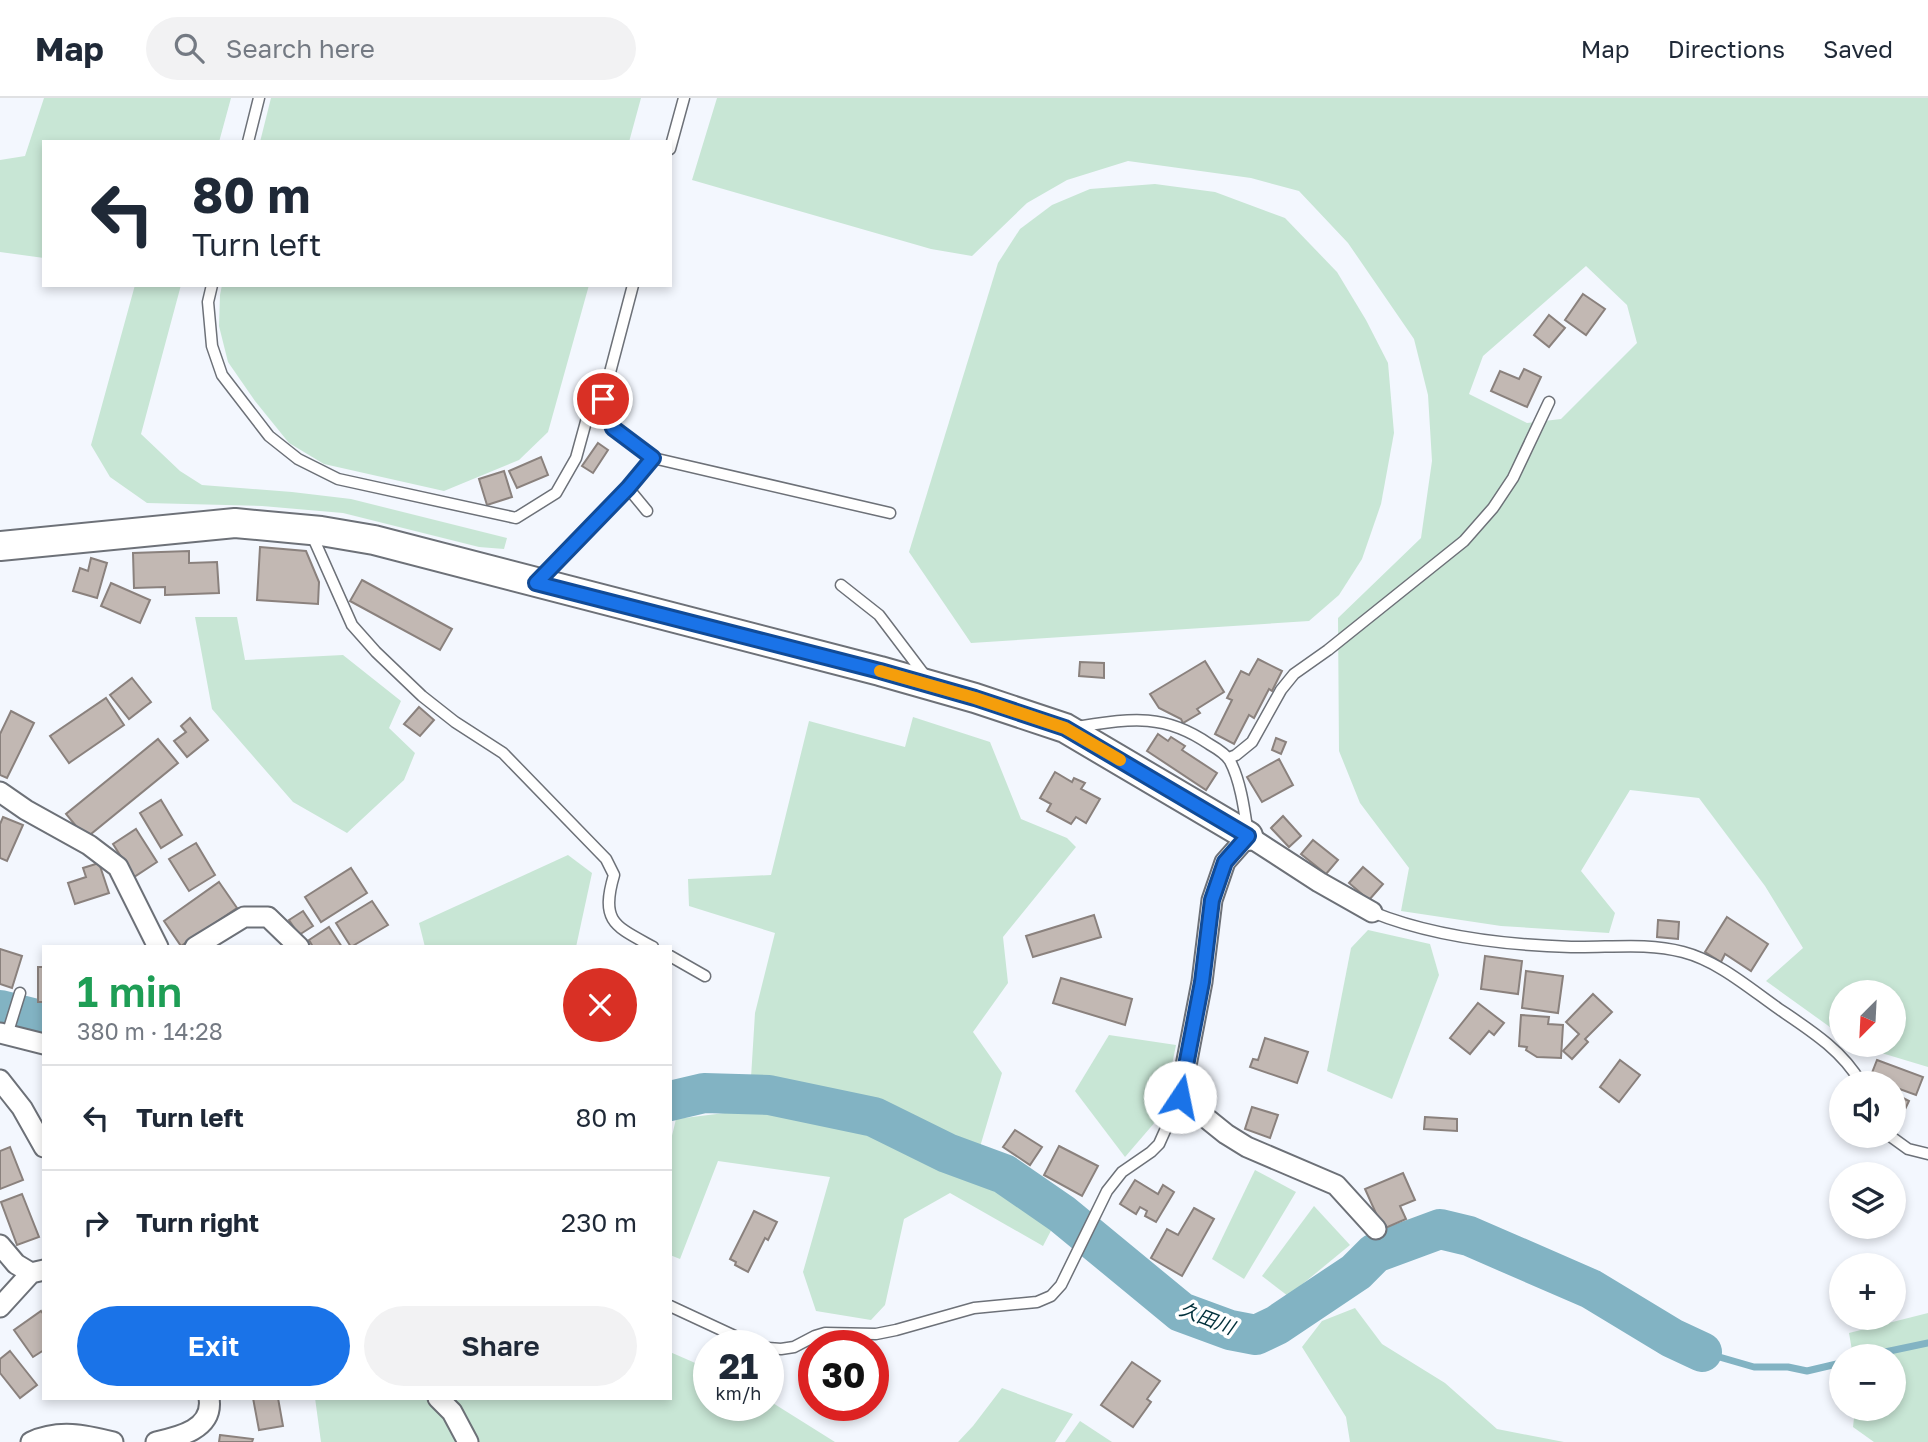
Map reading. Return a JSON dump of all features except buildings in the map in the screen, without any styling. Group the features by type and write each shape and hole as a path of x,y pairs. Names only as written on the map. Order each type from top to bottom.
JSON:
{"street":[{"path":"0,546 235,523 310,530 374,540 933,686 1065,728 1372,912"},
{"path":"0,792 26,810 89,845 118,867 157,945"},
{"path":"1248,836 1225,862 1212,900 1202,982 1180,1097 1226,1134 1247,1147 1336,1185 1376,1229"},
{"path":"198,945 244,917 268,917 297,945"},
{"path":"6,1030 42,1043"},
{"path":"0,1080 22,1108 42,1143"},
{"path":"0,1245 16,1264 37,1271 0,1307"},
{"path":"156,1442 191,1432 204,1422 209,1412 209,1400"},
{"path":"440,1400 452,1412 468,1442"},
{"path":"31,1442 62,1433 86,1435 113,1442"}],"lane":[{"path":"248,140 259,98"},
{"path":"672,142 684,98"},
{"path":"212,287 208,302 212,346 222,374 269,436 298,459 338,479 516,518 556,493 576,458 587,418 607,412"},
{"path":"633,287 603,399 613,428 653,458 890,513"},
{"path":"1229,758 1252,742 1281,690 1294,674 1464,541 1493,508 1513,478 1549,402"},
{"path":"536,583 628,488 653,458"},
{"path":"628,488 647,511"},
{"path":"310,530 352,625 422,696 455,722 503,753 606,859 614,875 607,899 611,919 650,945"},
{"path":"841,585 878,615 933,686"},
{"path":"1065,728 1131,718 1168,723 1194,733 1229,758 1244,808 1248,836"},
{"path":"1372,912 1401,924 1492,940 1570,947 1648,946 1684,952 1720,968 1828,1043 1854,1071"},
{"path":"672,957 705,976"},
{"path":"6,1030 18,998"},
{"path":"784,1348 794,1348 825,1333 876,1334 974,1308 1037,1302 1051,1296 1071,1264 1113,1182 1159,1144 1180,1097"},
{"path":"1906,1148 1928,1154"},
{"path":"672,1307 722,1330"}],"green space":[{"path":"44,98 231,98 220,140 42,140 42,258 0,252 0,160 25,156"},
{"path":"271,98 641,98 630,140 260,140"},
{"path":"717,98 1928,98 1928,1067 1895,1057 1906,1057 1906,980 1829,980 1829,1026 1766,981 1803,948 1765,886 1699,798 1630,790 1581,871 1615,913 1609,933 1501,926 1401,911 1409,868 1360,803 1339,751 1338,618 1421,538 1432,461 1428,395 1414,339 1348,243 1299,191 1251,178 1128,161 1067,180 1027,203 972,256 931,249 692,180","holes":["1586,266 1627,305 1637,343 1561,419 1527,423 1469,394 1483,356"]},
{"path":"1155,184 1215,192 1285,218 1337,272 1366,320 1388,363 1394,433 1381,504 1362,559 1339,595 1309,621 971,643 909,552 998,263 1020,229 1052,205 1090,189"},
{"path":"134,287 180,287 141,434 180,471 202,485 351,499 507,538 504,549 479,547 343,513 262,506 147,503 110,477 91,445"},
{"path":"222,287 588,287 548,432 519,460 444,491 324,464 289,443 228,362 219,326"},
{"path":"195,617 237,617 245,660 343,655 401,701 389,728 415,753 404,780 347,833 293,802 212,709"},
{"path":"913,717 990,742 1021,819 1067,838 1076,847 1003,937 1008,983 973,1032 1002,1073 971,1177 1056,1221 1043,1246 950,1193 904,1219 885,1305 871,1320 816,1311 803,1272 830,1177 718,1161 680,1259 672,1256 672,1136 676,1119 749,1110 755,1013 775,933 689,906 688,879 771,875 809,721 905,747"},
{"path":"568,855 592,873 576,945 424,945 419,923"},
{"path":"1368,930 1430,944 1439,975 1392,1099 1327,1071 1351,948"},
{"path":"1109,1035 1176,1045 1162,1114 1125,1157 1075,1091"},
{"path":"1255,1170 1296,1192 1244,1279 1212,1259"},
{"path":"1314,1206 1350,1245 1288,1296 1262,1276"},
{"path":"1355,1308 1382,1344 1445,1383 1497,1429 1564,1442 1350,1442 1346,1417 1302,1347 1322,1321"},
{"path":"1928,1313 1928,1442 1874,1442 1853,1427 1854,1421 1906,1421 1906,1344 1851,1344 1849,1333 1861,1330 1906,1330 1906,1319"},
{"path":"672,1353 693,1362 693,1421 784,1421 784,1410 835,1442 321,1442 315,1400 672,1400"},
{"path":"1002,1388 1073,1414 1055,1442 958,1442"},
{"path":"1080,1421 1112,1442 1065,1442"}],"waterway":[{"name":"久田川","path":"0,1010 42,1020"},
{"name":"久田川","path":"672,1101 704,1093 769,1095 874,1117 947,1153 1004,1174 1062,1214 1181,1312 1230,1330 1256,1335 1277,1325 1356,1272 1375,1253 1440,1229 1469,1236 1591,1289 1672,1338 1702,1352"},
{"path":"1906,1348 1928,1343"},
{"path":"1702,1352 1754,1367 1788,1367 1807,1371 1829,1366"}],"slow traffic":[{"path":"880,671 975,698 1065,728 1120,760"}],"route":[{"path":"603,399 613,428 653,458 628,488 536,583 880,671 975,698 1065,728 1248,836 1225,862 1212,900 1202,982 1180,1097"}]}
